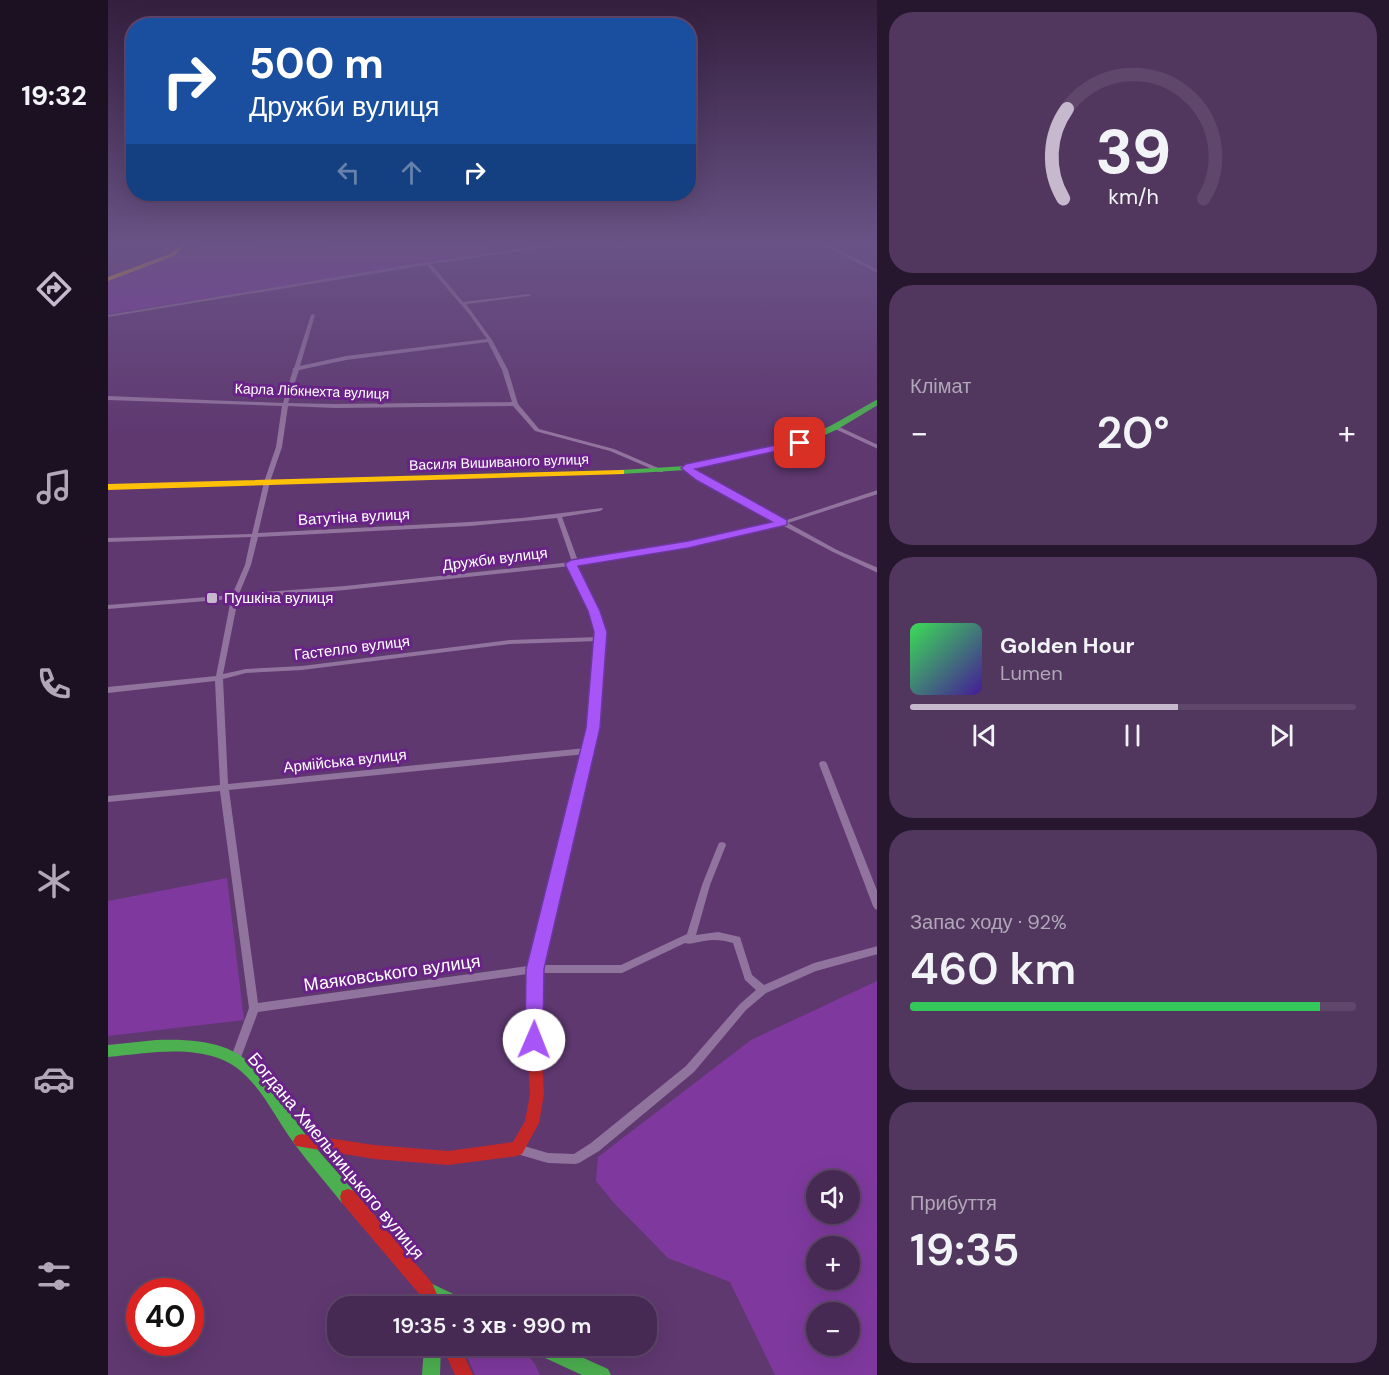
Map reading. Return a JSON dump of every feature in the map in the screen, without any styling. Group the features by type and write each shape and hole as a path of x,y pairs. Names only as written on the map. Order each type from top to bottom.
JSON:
{"street":[{"path":"108,316 164,307"},
{"path":"466,307 490,340 505,370 515,404 537,430 612,450 661,471"},
{"path":"235,1060 254,1008 224,787 219,678 235,597 248,565 267,482 279,447 285,405 313,315"},
{"path":"296,369 346,358 490,340"},
{"name":"Карла Лібкнехта вулиця","path":"108,398 285,405 515,404"},
{"name":"Василя Вишиваного вулиця","path":"108,486 441,479 661,471 686,468 800,443 835,427 877,401"},
{"path":"835,427 877,447"},
{"path":"686,468 699,478 877,570"},
{"name":"Дружби вулиця","path":"108,607 465,577 574,563 688,544 783,523 877,492"},
{"name":"Ватутіна вулиця","path":"108,540 254,537 559,516 600,509"},
{"path":"517,1149 532,1123 537,1094 534,1040 535,969 593,728 601,632 574,563 559,516"},
{"name":"Гастелло вулиця","path":"108,690 219,678 246,671 302,668 510,642 599,639"},
{"name":"Армійська вулиця","path":"108,799 586,751"},
{"path":"823,764 877,903"},
{"name":"Маяковського вулиця","path":"254,1008 535,969 622,969 691,936 706,885 722,845"},
{"name":"Маяковського вулиця","path":"671,947 700,937 721,935 737,940 748,977 763,990"},
{"path":"301,1141 374,1152 448,1158 517,1149 548,1158 575,1159 595,1147 690,1069 743,1008 763,990 814,967 877,950"},
{"name":"Богдана Хмельницького вулиця","path":"108,1051 160,1045 213,1052 235,1060 277,1106 301,1141 426,1289"},
{"path":"426,1289 427,1296"},
{"path":"426,1289 429,1296"},
{"path":"426,1289 440,1296"},
{"path":"431,1375 432,1356"},
{"path":"455,1356 464,1375"},
{"path":"560,1356 602,1375"}],"shaded area":[{"path":"108,307 150,307 108,314"},
{"path":"227,878 244,1020 108,1036 108,901"},
{"path":"877,981 877,1375 775,1375 730,1282 668,1258 613,1202 596,1181 598,1157 751,1040"},
{"path":"466,1356 528,1356 540,1375 475,1375"}],"traffic: fast":[{"path":"621,472 686,468 800,443 835,427 877,402"},
{"path":"553,894 593,728 601,632 594,611 571,564"},
{"path":"108,1051 156,1046 189,1046 221,1052 235,1059 261,1083 302,1142 348,1197"},
{"path":"426,1289 440,1296"},
{"path":"431,1375 432,1356"},
{"path":"560,1356 602,1375"}],"traffic: slow":[{"path":"108,487 621,472"}],"traffic: jam":[{"path":"301,1141 374,1152 448,1158 517,1149 532,1123 537,1094 534,1040 535,969 553,894"},
{"path":"348,1197 426,1289 429,1296"},
{"path":"455,1356 464,1375"}],"place":[{"name":"Пушкіна вулиця","path":"212,598"}],"route":[{"path":"534,1040 535,969 593,728 601,632 594,611 571,564 688,544 783,523 699,478 686,468 800,443"}]}
